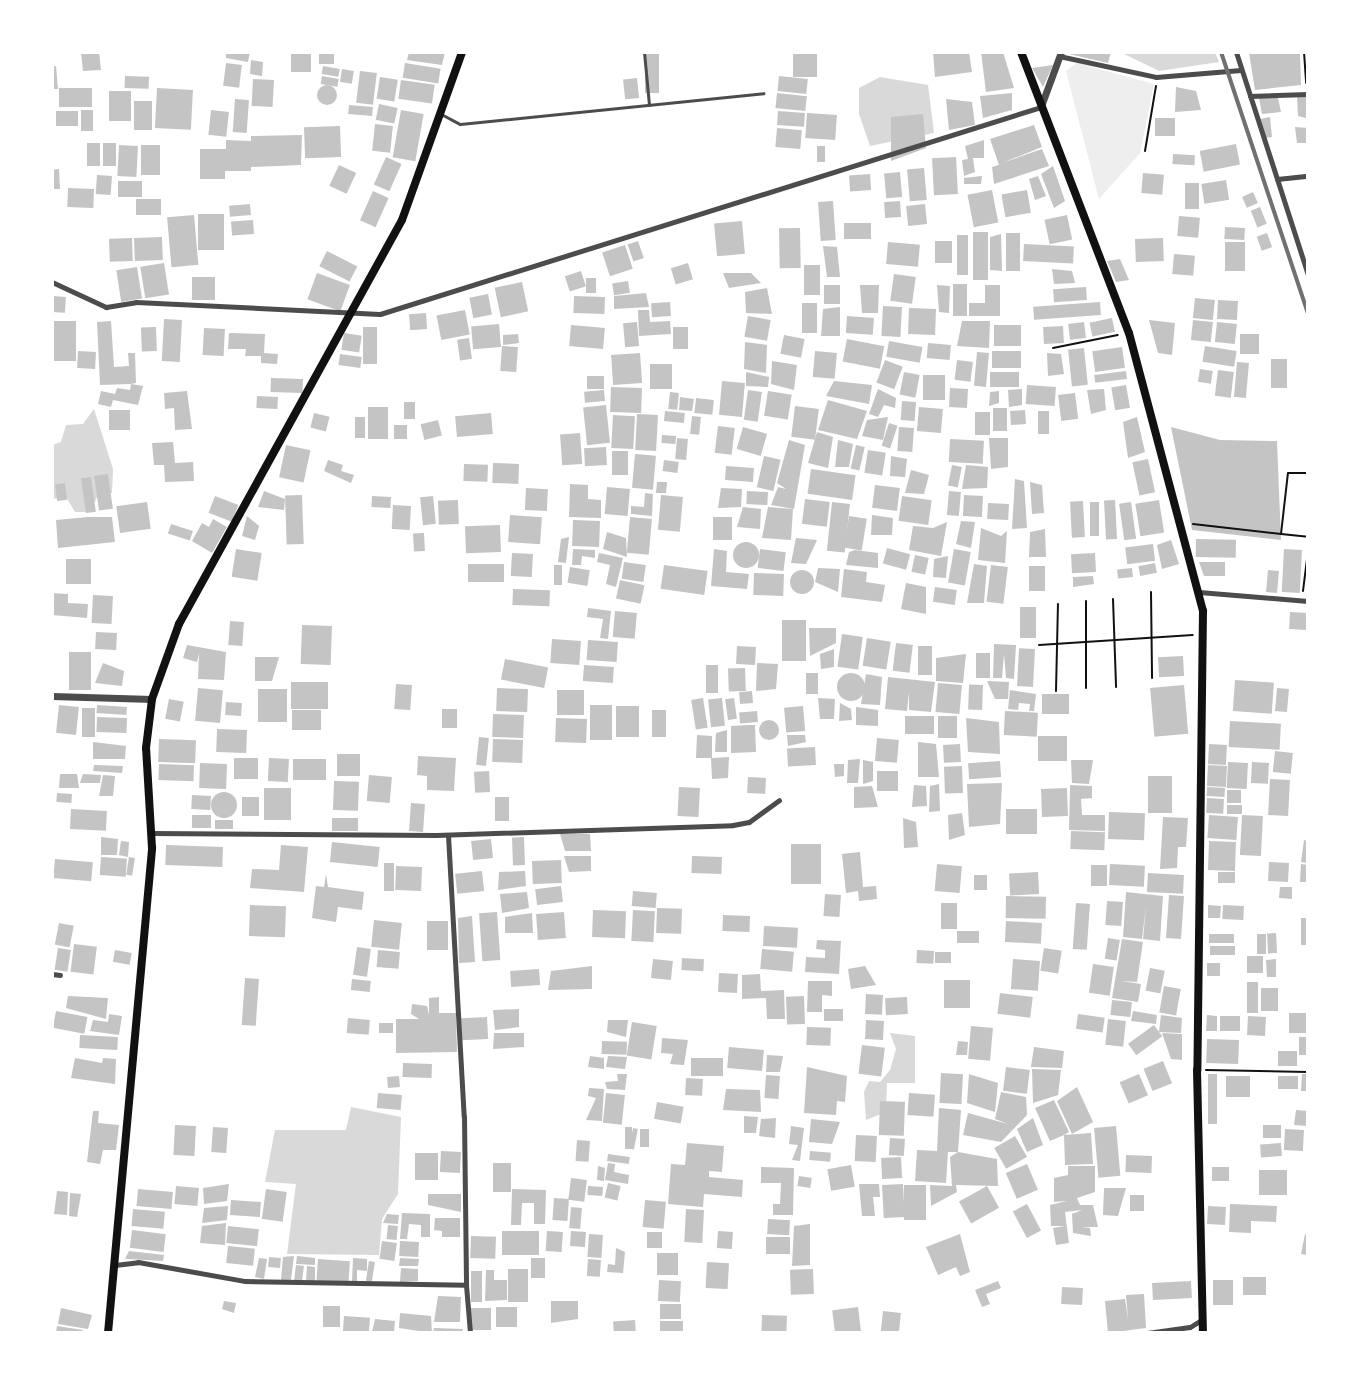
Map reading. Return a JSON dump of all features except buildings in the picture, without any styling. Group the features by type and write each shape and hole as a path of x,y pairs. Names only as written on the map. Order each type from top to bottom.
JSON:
{"main road":[{"path":"108,1333 151,833 146,748 152,699 179,624 402,220 462,52"},
{"path":"1021,52 1129,333 1199,592 1205,635 1197,1070 1203,1333"}],"street":[{"path":"1236,52 1308,275"},
{"path":"52,282 106,307 136,302 349,315 380,314 1041,107 1060,54 1156,77 1241,70"},
{"path":"1250,96 1307,94"},
{"path":"1277,179 1308,176"},
{"path":"1199,592 1305,600"},
{"path":"52,696 152,699"},
{"path":"151,833 448,835 733,825 749,822 779,800"},
{"path":"448,835 464,1117 466,1285 470,1333"},
{"path":"52,974 60,975"},
{"path":"115,1265 138,1262 245,1281 466,1285"},
{"path":"1147,1333 1190,1327 1203,1319"}],"lane":[{"path":"644,52 649,105"},
{"path":"441,114 460,124 763,93"}],"path":[{"path":"1304,52 1307,94"},
{"path":"1145,151 1156,77"},
{"path":"1253,147 1308,314"},
{"path":"1053,348 1129,333"},
{"path":"1281,534 1288,473 1308,473"},
{"path":"1178,523 1308,537"},
{"path":"1305,600 1308,551"},
{"path":"1151,592 1152,678"},
{"path":"1113,599 1116,687"},
{"path":"1086,601 1086,688"},
{"path":"1056,691 1060,644 1058,604"},
{"path":"1039,645 1205,635"},
{"path":"1197,1070 1308,1072"}],"shaded area":[{"path":"1120,52 1215,52 1219,62 1159,71"},
{"path":"1077,63 1154,84 1140,153 1099,199 1066,71"},
{"path":"880,77 928,85 934,133 870,146 859,114 859,88"},
{"path":"94,409 113,469 112,493 99,493 90,512 75,512 66,497 52,499 52,445 61,442 66,425 83,424"},
{"path":"890,1033 915,1036 915,1083 887,1083 886,1112 866,1120 864,1092 869,1081 880,1082 890,1070 896,1049"},
{"path":"351,1107 401,1117 398,1194 382,1219 379,1255 287,1254 296,1184 265,1182 275,1130 346,1130"}],"railway":[{"path":"1221,52 1308,314"}]}
